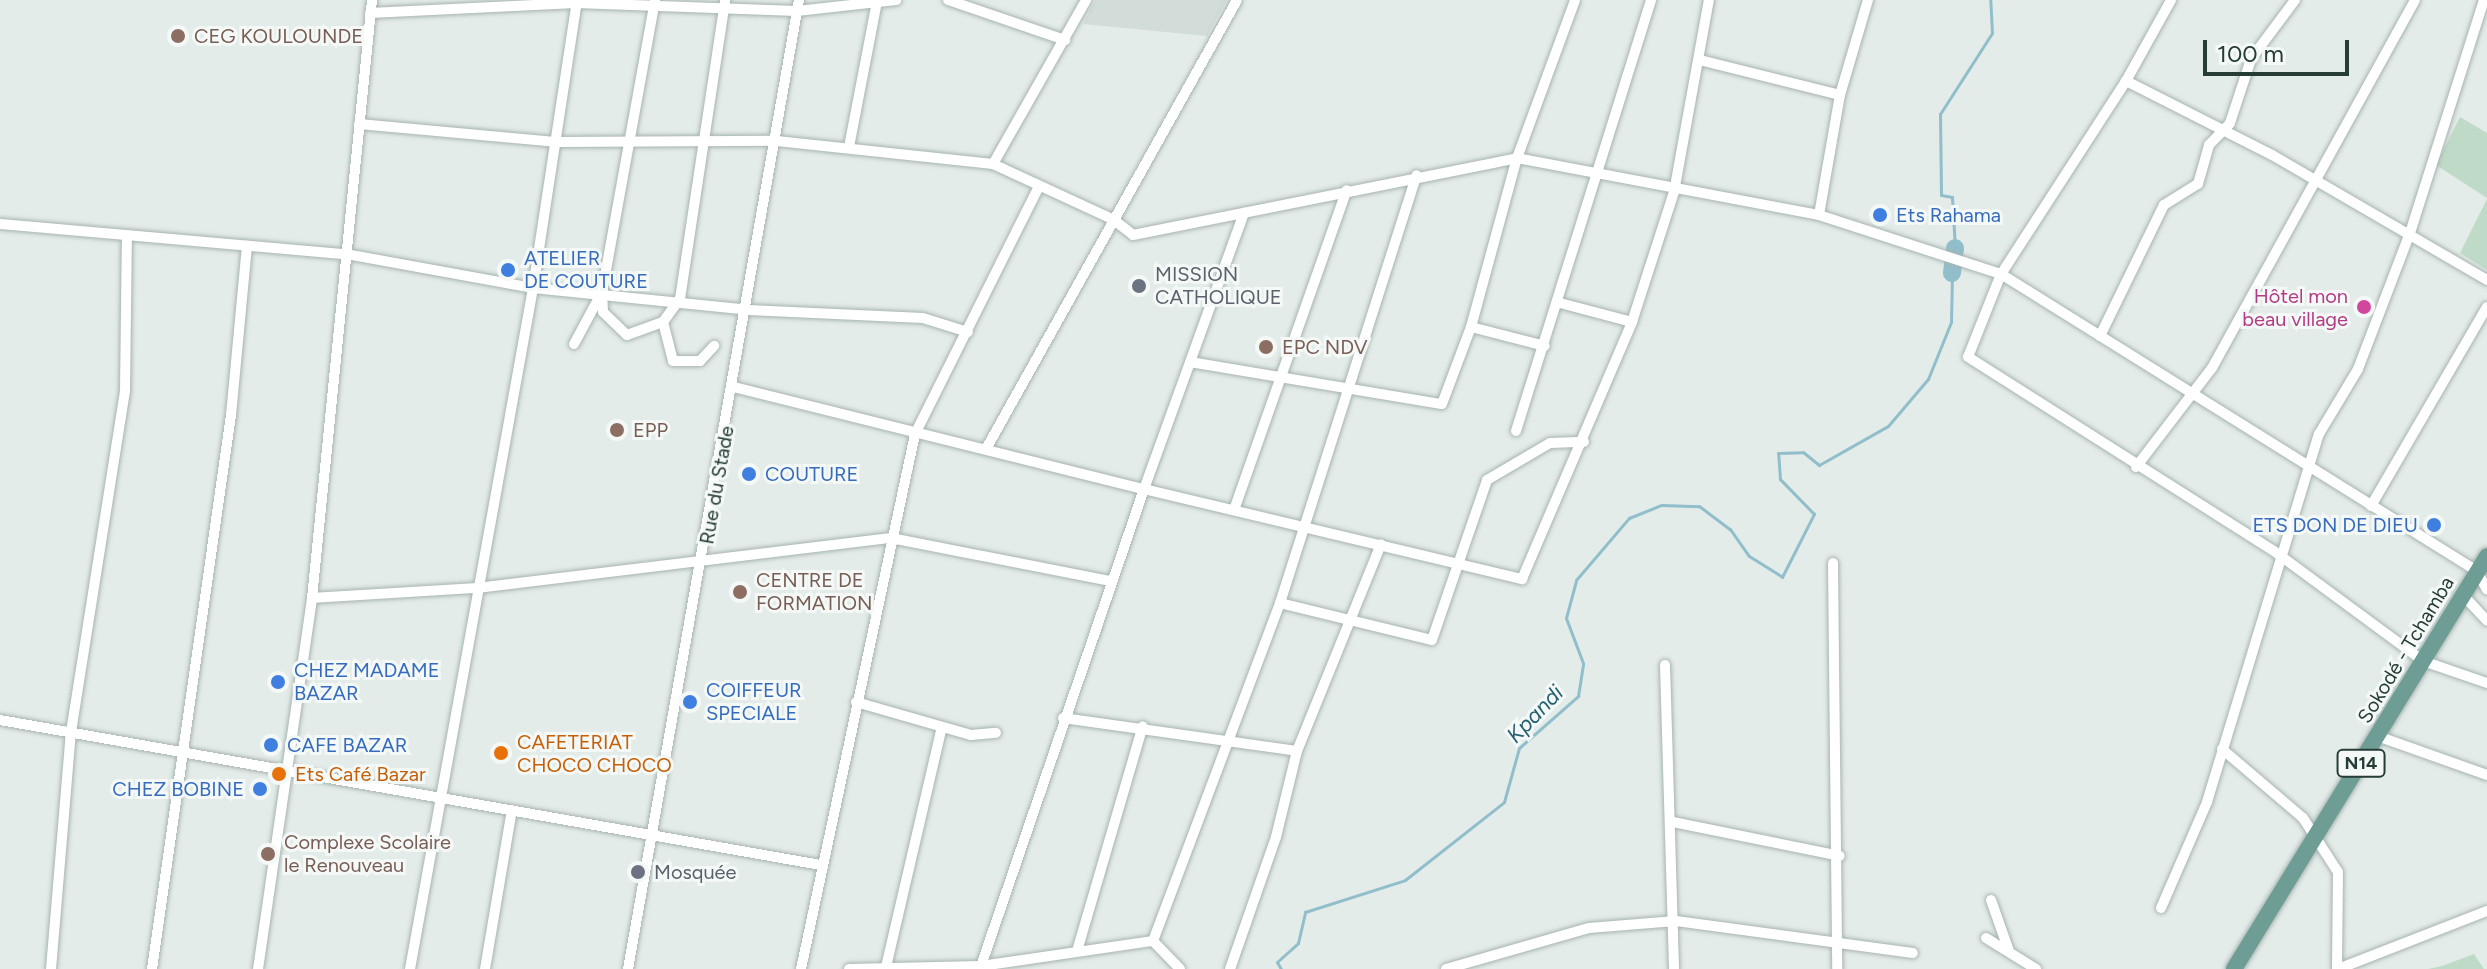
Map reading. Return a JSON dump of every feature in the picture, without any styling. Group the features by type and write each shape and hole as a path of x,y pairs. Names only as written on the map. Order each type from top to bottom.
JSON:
{"main road":[{"name":"Sokodé - Tchamba","path":"2234,969 2487,556"}],"street":[{"path":"258,969 312,598 372,0"},
{"path":"370,13 450,5 577,2 876,7 896,0"},
{"path":"948,0 1065,40"},
{"path":"993,164 1086,0"},
{"path":"986,449 1237,0"},
{"path":"1190,362 1282,382 1442,404 1471,327 1517,158 1575,0"},
{"path":"1516,431 1600,176 1651,0"},
{"path":"734,387 915,434 1522,579 1584,442 1632,322 1674,192 1709,0"},
{"path":"1819,215 1840,95 1868,0"},
{"path":"2171,0 2126,81 2001,274 1968,357 2136,467 2278,554 2423,661 2487,683"},
{"path":"2100,336 2164,205 2198,184 2209,145 2225,131 2251,59 2295,0"},
{"path":"2136,467 2186,394 2212,368 2415,0"},
{"path":"2161,908 2222,749 2278,554 2308,467 2358,369 2410,233 2484,0"},
{"path":"410,969 438,798 533,288 577,2"},
{"path":"654,4 602,292 603,312 627,335 663,322 680,299 724,5"},
{"name":"Rue du Stade","path":"628,969 748,310 798,6"},
{"path":"849,147 876,7"},
{"path":"1700,60 1840,95"},
{"path":"2126,81 2225,131 2410,233 2487,280"},
{"path":"359,124 555,142 777,141 993,164 1114,220 1133,235 1417,175 1517,158 1674,192 1819,215 1980,264 2001,274 2186,394 2477,571 2487,590"},
{"path":"1153,941 1223,745 1280,603 1300,526 1352,393 1417,175"},
{"path":"801,969 915,434 1039,186"},
{"path":"1234,510 1282,382 1347,190"},
{"path":"981,966 1063,718 1244,213"},
{"path":"0,224 346,254 533,288 680,299 748,310 923,318 968,332"},
{"path":"51,969 71,732 125,391 127,235"},
{"path":"152,969 180,750 231,415 247,246"},
{"path":"574,344 602,292"},
{"path":"1560,303 1632,322"},
{"path":"2371,506 2487,307"},
{"path":"663,322 673,361 700,361 714,346"},
{"path":"1471,327 1545,346"},
{"path":"1280,603 1432,640 1487,480 1550,443 1584,442"},
{"path":"312,598 477,588 891,538 1111,581"},
{"path":"1230,969 1276,837 1297,751 1381,544"},
{"path":"1833,563 1840,856 1837,969"},
{"path":"2463,595 2487,621"},
{"path":"1665,665 1676,921 1674,969"},
{"path":"856,702 942,727 996,733"},
{"path":"1063,718 1143,726 1223,745 1297,751"},
{"path":"0,720 287,766 438,798 653,832 821,865"},
{"path":"1077,951 1143,726"},
{"path":"886,967 942,727"},
{"path":"2377,736 2487,775"},
{"path":"2222,749 2316,835 2338,872 2332,897 2342,924 2337,969 2487,911"},
{"path":"485,969 512,810"},
{"path":"1673,822 1840,856"},
{"path":"1991,900 2009,951"},
{"path":"1446,969 1589,928 1676,921 1837,946 1913,953"},
{"path":"1986,938 2036,969"},
{"path":"849,969 981,966 1153,941"},
{"path":"1153,941 1180,969"}],"shaded area":[{"path":"1095,0 1227,0 1207,36 1083,24"}],"green space":[{"path":"2460,117 2487,133 2487,198 2436,165"},
{"path":"2487,199 2487,270 2460,253"},
{"path":"2474,954 2484,969 2428,969 2442,966"}],"waterway":[{"path":"1955,248 1952,197 1941,195 1940,114 1992,33 1990,0"},
{"path":"1952,273 1955,248"},
{"name":"Kpandi","path":"1281,969 1277,962 1298,943 1305,912 1405,880 1504,802 1519,748 1578,696 1583,663 1566,618 1576,580 1629,518 1662,505 1699,506 1730,529 1749,556 1782,577 1814,514 1780,479 1778,453 1803,452 1819,465 1888,426 1928,379 1951,322 1952,273"}],"place":[{"name":"CEG KOULOUNDE","path":"178,36"},
{"name":"Ets Rahama","path":"1880,215"},
{"name":"ATELIER DE COUTURE","path":"508,270"},
{"name":"MISSION CATHOLIQUE","path":"1139,286"},
{"name":"Hôtel mon beau village","path":"2364,307"},
{"name":"EPC NDV","path":"1266,347"},
{"name":"EPP","path":"617,430"},
{"name":"COUTURE","path":"749,474"},
{"name":"ETS DON DE DIEU","path":"2434,525"},
{"name":"CENTRE DE FORMATION","path":"740,592"},
{"name":"CHEZ MADAME BAZAR","path":"278,682"},
{"name":"COIFFEUR SPECIALE","path":"690,702"},
{"name":"CAFE BAZAR","path":"271,745"},
{"name":"CAFETERIAT CHOCO CHOCO","path":"501,753"},
{"name":"Ets Café Bazar","path":"279,774"},
{"name":"CHEZ BOBINE","path":"260,789"},
{"name":"Complexe Scolaire le Renouveau","path":"268,854"},
{"name":"Mosquée","path":"638,872"}]}
